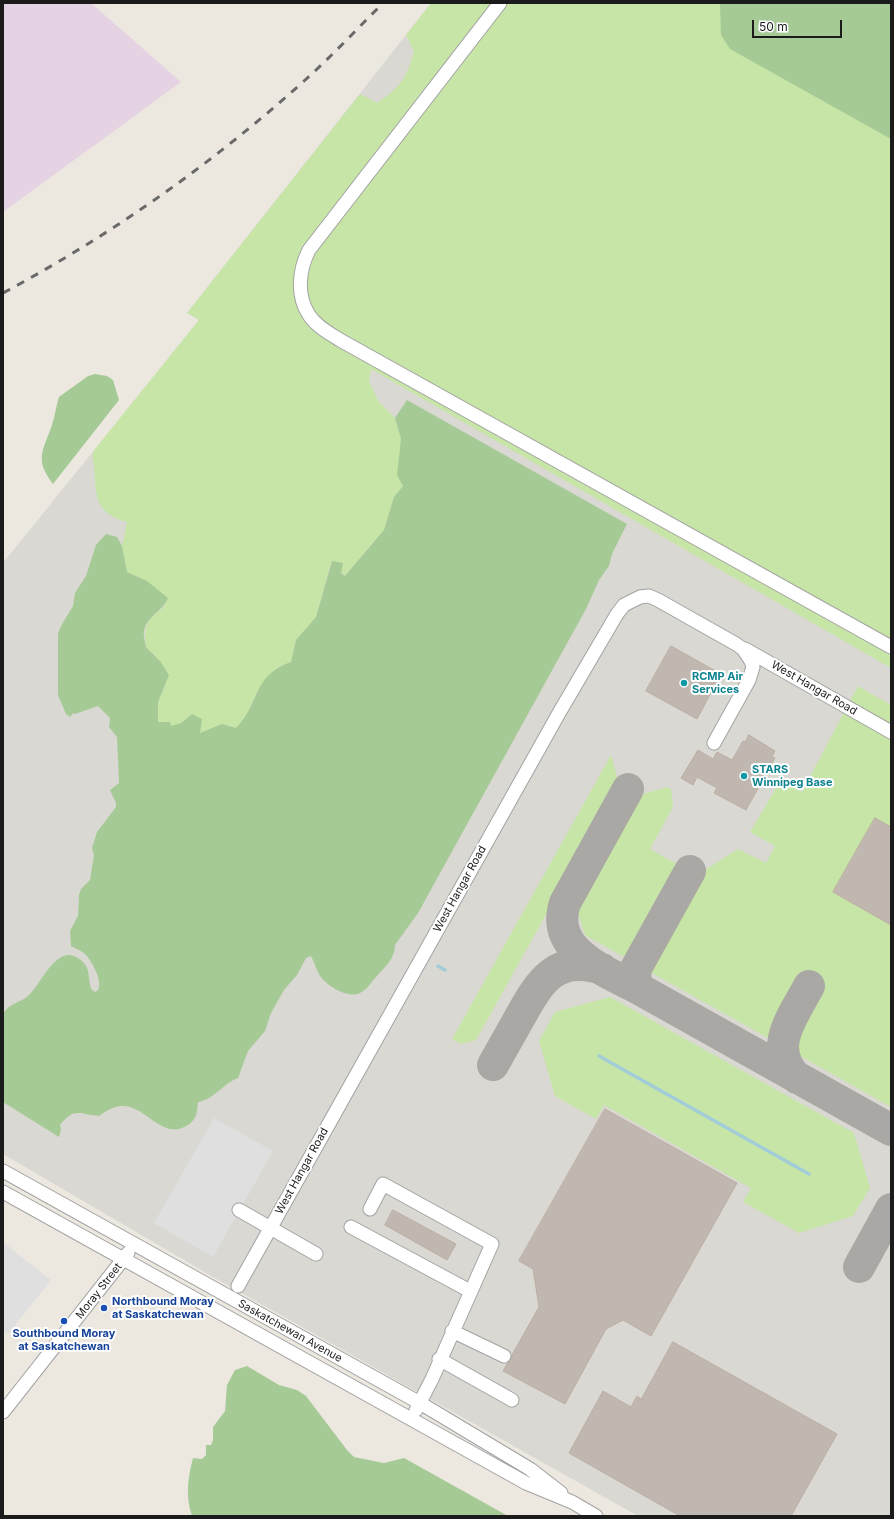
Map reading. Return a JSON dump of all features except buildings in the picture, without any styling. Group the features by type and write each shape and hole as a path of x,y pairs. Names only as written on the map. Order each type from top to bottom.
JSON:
{"street":[{"path":"500,3 309,250 303,261 300,275 301,290 309,315 318,325 340,340 891,647"},
{"name":"West Hangar Road","path":"238,1286 552,727 617,614 632,600 649,596 891,732"},
{"name":"West Hangar Road","path":"714,743 738,704 752,674 752,661 743,649 736,644"},
{"name":"Saskatchewan Avenue","path":"3,1171 420,1403 530,1469 572,1502"},
{"path":"370,1209 383,1184 492,1244 412,1419"},
{"name":"Saskatchewan Avenue","path":"3,1192 526,1483 572,1502 596,1516"},
{"path":"239,1210 316,1254"},
{"path":"351,1227 470,1291"},
{"name":"Moray Street","path":"3,1412 124,1260 134,1244"},
{"path":"452,1331 504,1356"},
{"path":"439,1359 512,1400"}],"shaded area":[{"path":"3,3 91,3 181,82 3,212"},
{"path":"431,3 891,3 891,1516 638,1516 213,1277 3,1154 3,563 199,320 187,313"},
{"path":"214,1118 273,1151 213,1257 154,1223"},
{"path":"3,1242 51,1280 8,1334 3,1330"}],"green space":[{"path":"431,3 891,3 891,668 371,369 369,381 379,402 395,418 401,439 403,486 394,497 384,530 345,576 331,562 316,618 296,640 291,663 278,667 257,692 245,719 236,728 222,724 200,733 192,714 181,723 171,727 158,722 158,702 169,675 160,661 146,647 145,632 148,623 154,615 165,606 147,581 127,572 122,546 127,522 114,517 100,504 97,496 92,455 95,449 199,320 187,313 360,94 377,103 385,98 402,82 414,51 406,35"},
{"path":"720,3 891,3 891,139 730,49 721,35"},
{"path":"95,374 107,376 113,380 119,400 53,484 44,468 42,455 53,422 59,397 88,376"},
{"path":"407,400 627,524 612,554 609,566 599,580 586,609 418,913 395,945 395,950 389,962 367,988 360,993 344,993 323,980 317,971 311,956 306,958 297,975 284,990 271,1013 265,1031 248,1051 238,1078 204,1101 198,1102 195,1118 191,1123 179,1129 170,1129 162,1126 130,1107 121,1106 115,1107 99,1116 77,1113 69,1116 60,1125 61,1130 59,1137 3,1102 3,1014 9,1007 27,997 49,968 61,957 67,955 76,957 85,964 92,990 95,992 98,990 99,986 98,976 91,961 83,953 71,946 70,931 78,916 79,895 81,889 90,880 94,855 92,848 97,832 116,807 116,803 110,790 119,783 117,737 109,727 110,718 98,706 75,714 73,713 70,717 66,714 58,695 58,634 73,606 75,593 86,576 96,545 106,534 117,537 122,546 127,572 147,581 168,598 163,607 148,621 144,633 146,647 160,661 169,675 158,702 158,722 170,722 171,726 181,723 192,714 202,719 200,733 222,724 236,728 250,709 263,682 278,668 291,662 296,640 316,617 332,561 343,563 341,573 345,576 384,530 394,497 403,486 397,475 401,439 395,418"},
{"path":"858,686 891,705 891,1107 652,973 649,960 697,875 738,849 766,863 775,846 750,832 781,780 802,792"},
{"path":"611,755 619,784 476,1040 461,1044 452,1039"},
{"path":"667,787 671,789 673,807 650,849 682,867 634,952 622,956 585,935 576,907 639,795"},
{"path":"610,997 854,1133 870,1188 853,1216 799,1233 743,1202 751,1188 604,1105 596,1119 555,1096 539,1041 555,1012"},
{"path":"247,1366 279,1385 297,1390 306,1396 354,1457 384,1463 404,1458 508,1516 192,1516 188,1501 188,1487 193,1458 202,1459 206,1455 206,1445 211,1445 213,1440 213,1427 225,1411 227,1385 235,1370"}],"waterway":[{"path":"438,966 445,970"},
{"path":"599,1056 809,1174"}],"taxiway":[{"path":"628,789 565,903 562,920 565,935 573,947 598,967 641,990 636,984 635,970 690,871"},
{"path":"493,1065 527,1004 535,992 551,974 561,968 573,965 586,965 602,969"},
{"path":"797,1078 788,1067 784,1055 783,1043 790,1020 809,986"},
{"path":"641,990 891,1130"},
{"path":"859,1267 891,1209"}],"railway":[{"path":"3,293 83,247 160,196 197,169 269,112 304,81 383,3"}],"place":[{"name":"RCMP Air Services","path":"684,683"},
{"name":"STARS Winnipeg Base","path":"744,776"},
{"name":"Northbound Moray at Saskatchewan","path":"104,1308"},
{"name":"Southbound Moray at Saskatchewan","path":"64,1321"}]}
